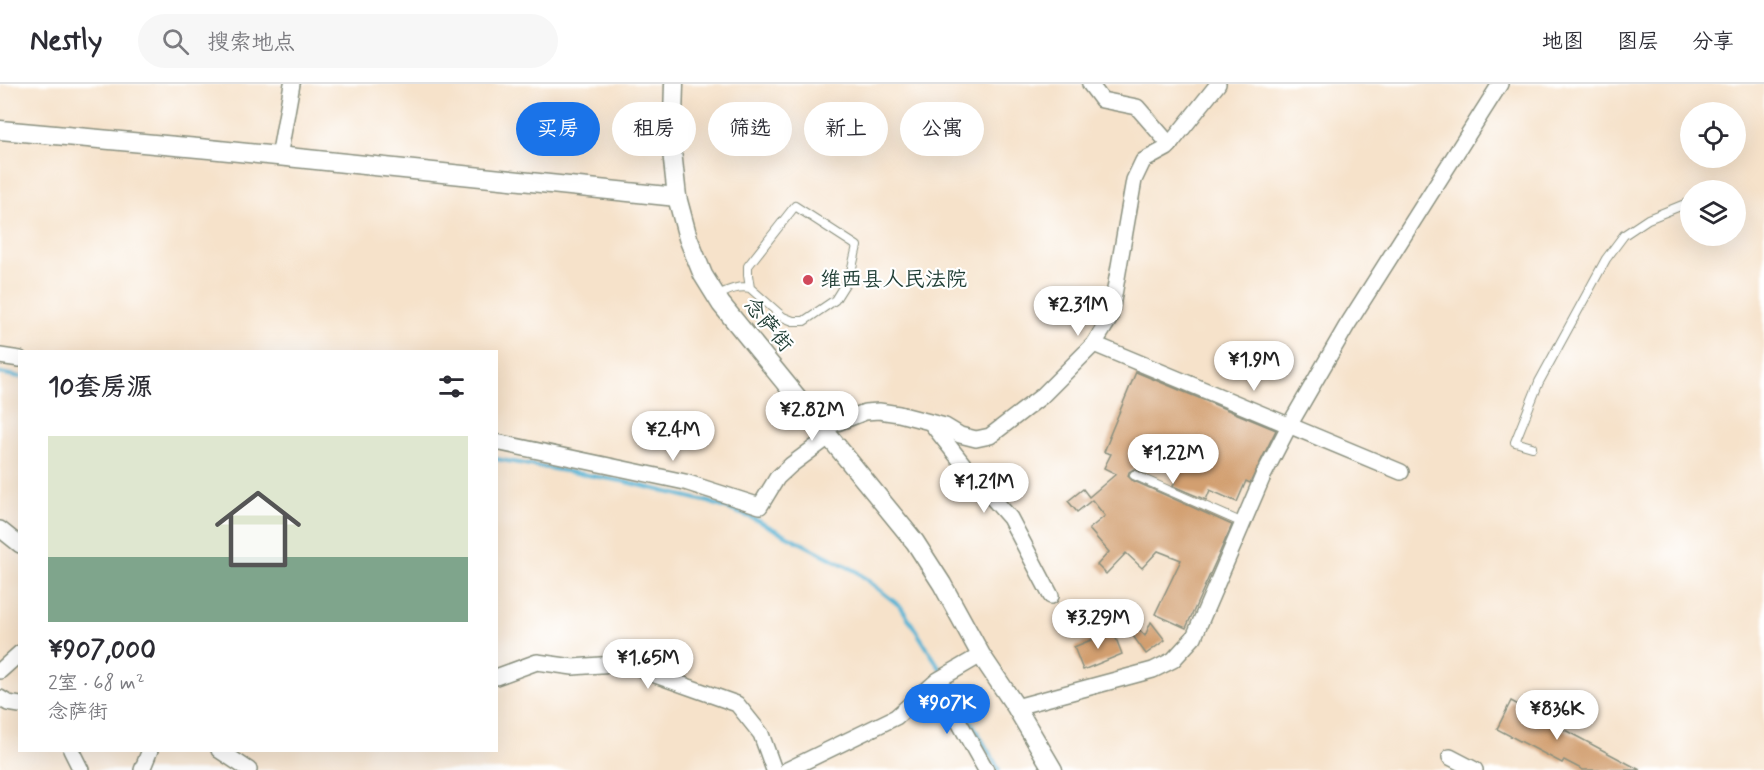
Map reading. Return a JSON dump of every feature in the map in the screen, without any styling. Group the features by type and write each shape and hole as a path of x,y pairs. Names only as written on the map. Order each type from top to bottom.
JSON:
{"street":[{"path":"279,156 292,84"},
{"name":"念萨街","path":"674,84 672,150 677,197 688,238 699,266 721,304 915,542 942,584 981,656 1016,707 1053,770"},
{"path":"1090,84 1102,100 1137,107 1170,145"},
{"path":"498,442 685,482 760,506 777,478 827,432 865,412 879,411 899,414 945,426 960,435 976,439 990,436 1042,396 1094,344 1110,318 1134,180 1143,162 1170,145 1218,84"},
{"path":"1016,707 1153,670 1173,660 1194,637 1263,476 1290,424 1405,231 1500,84"},
{"path":"0,130 677,197"},
{"path":"1094,344 1401,472"},
{"path":"0,356 18,359"},
{"path":"931,423 1010,518 1051,596"},
{"path":"0,529 18,543"},
{"path":"0,671 18,655"},
{"path":"788,770 896,717 936,682 981,656"},
{"path":"498,676 537,662 573,667 628,663 737,704 761,734 774,770"},
{"path":"936,682 986,770"},
{"path":"0,698 8,703 18,705"},
{"path":"72,752 81,770"},
{"path":"142,770 149,752"},
{"path":"222,752 249,770"},
{"path":"1450,757 1475,770"}],"lane":[{"path":"716,296 744,286 750,288 783,317 793,321 804,321 835,300 849,276 857,246 795,206 748,266 750,288"},
{"path":"1532,447 1515,442 1539,382 1606,259 1624,235 1648,219 1680,206"},
{"path":"1134,475 1243,523"}],"building":[{"path":"1136,372 1276,430 1250,483 1246,481 1237,502 1210,490 1206,500 1173,486 1179,472 1153,461 1147,474 1134,469 1129,472 1128,476 1132,480 1232,525 1186,628 1155,614 1181,560 1158,551 1142,568 1126,553 1106,574 1097,565 1109,552 1089,529 1105,516 1092,500 1077,512 1068,501 1083,489 1089,497 1116,474 1104,468 1111,454 1104,452"},
{"path":"1131,621 1145,636 1151,622 1165,640 1146,654 1126,626"},
{"path":"1113,631 1122,654 1083,670 1074,647"},
{"path":"1511,701 1640,770 1583,770 1564,760 1562,763 1497,729"}],"waterway":[{"path":"0,373 18,377"},
{"path":"498,459 622,481 709,502 750,517 856,571 901,607 943,673"},
{"path":"947,679 999,770"}],"place":[{"name":"维西县人民法院","path":"808,280"}]}
